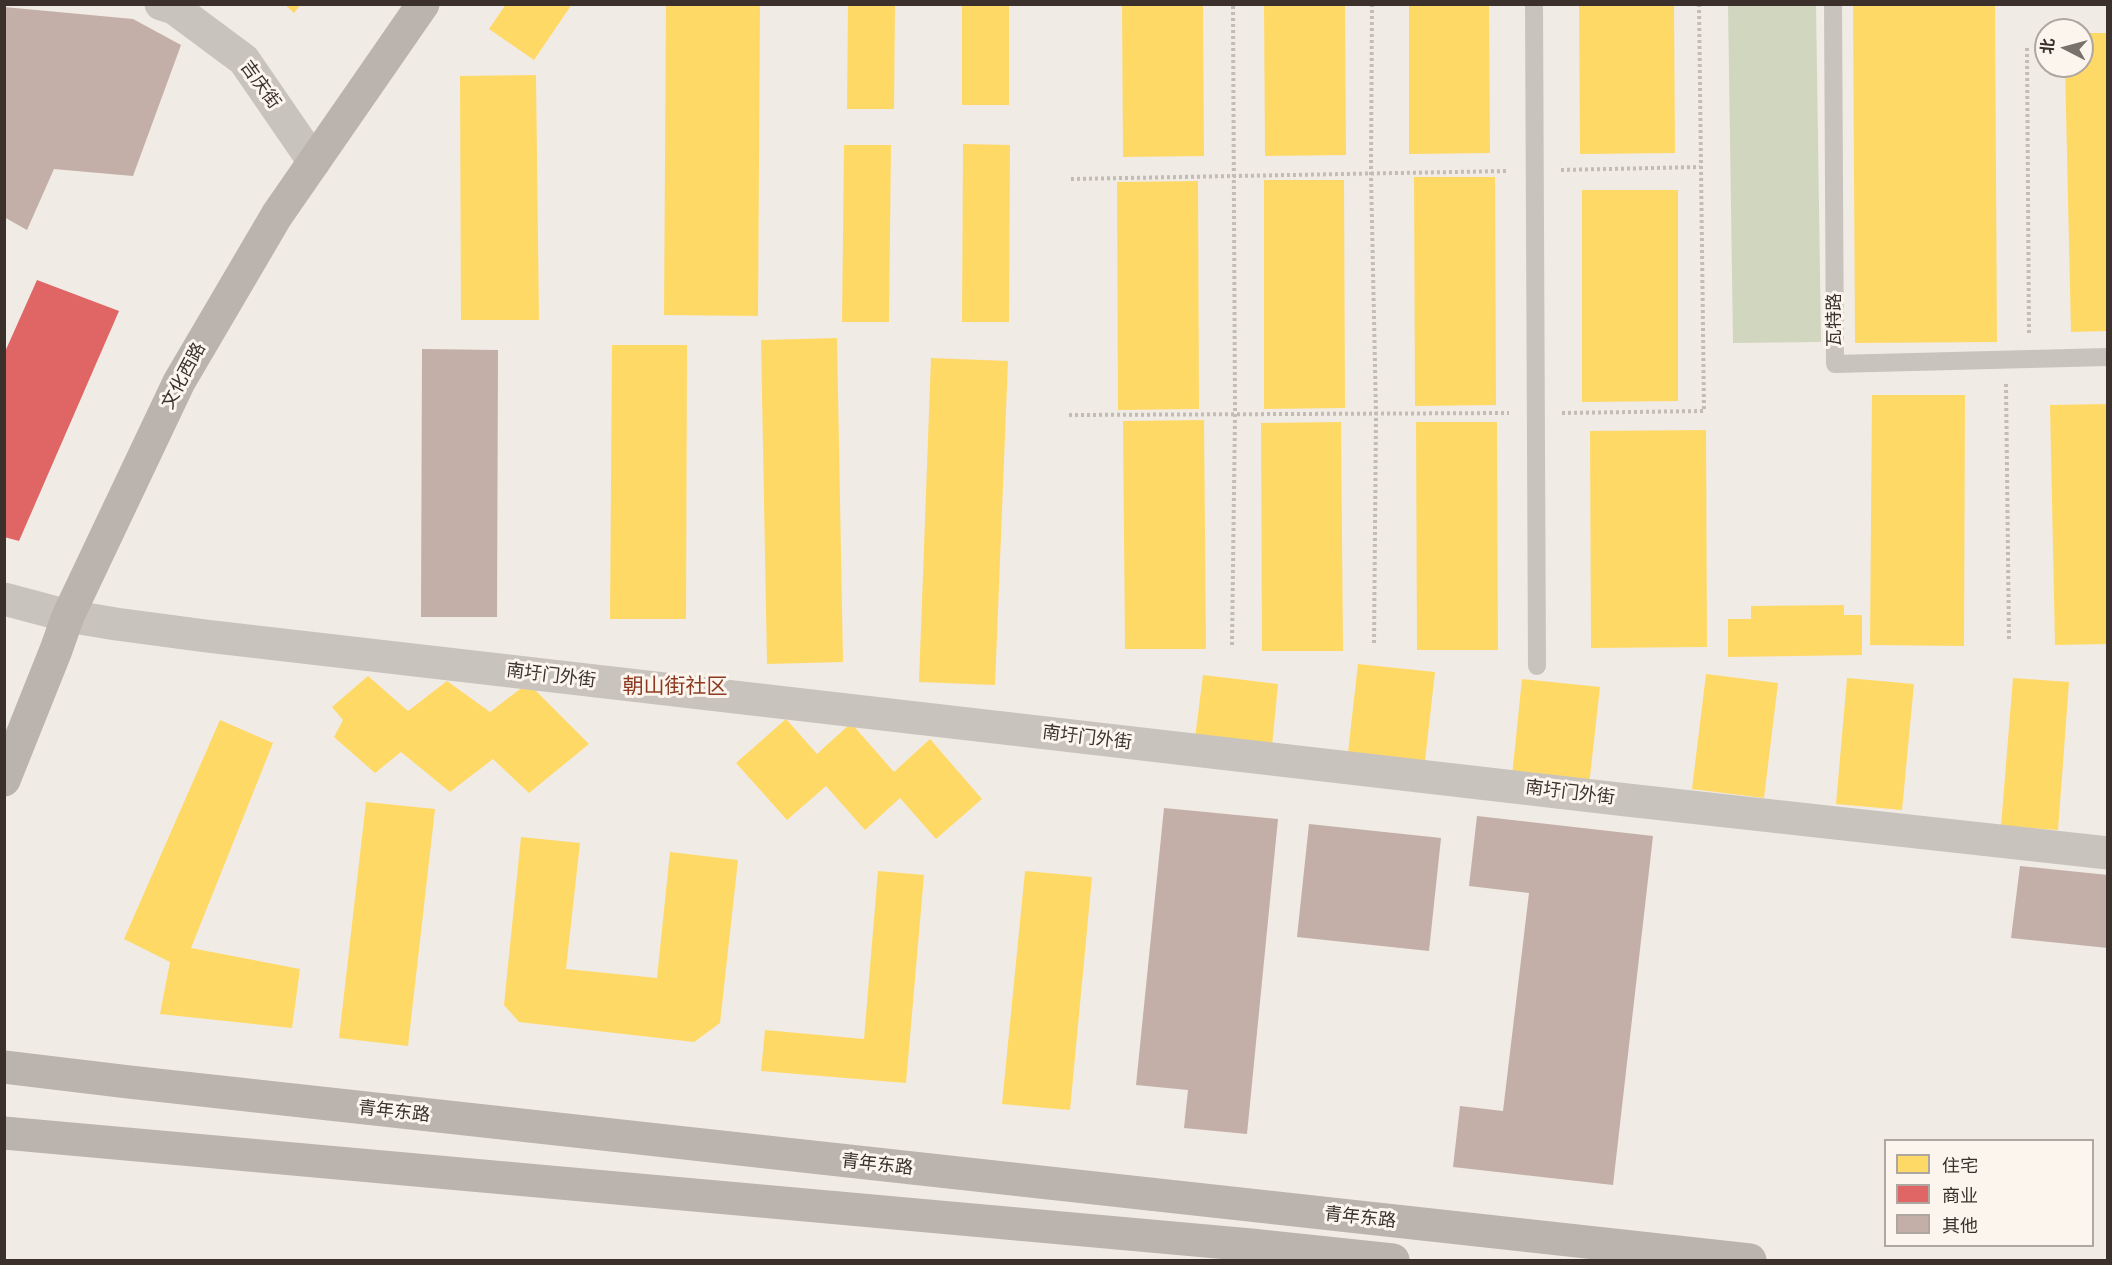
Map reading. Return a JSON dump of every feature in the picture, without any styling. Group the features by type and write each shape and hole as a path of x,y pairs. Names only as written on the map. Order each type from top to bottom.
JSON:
{"main road":[{"name":"文化西路","path":"4,780 68,616 178,382 277,215 423,4"},
{"name":"青年东路","path":"9,1067 271,1098 1750,1260"},
{"path":"5,1134 1227,1243 1393,1260"}],"street":[{"name":"吉庆街","path":"161,4 174,8 244,60 314,162"},
{"name":"南圩门外街","path":"4,599 68,616 206,636 1627,800 2108,853"}],"lane":[{"path":"1534,4 1537,666"},
{"name":"瓦特路","path":"1833,4 1835,364 2108,357"}],"path":[{"path":"1232,645 1235,414 1233,4"},
{"path":"1372,4 1371,174 1376,414 1374,645"},
{"path":"1069,415 1704,411 1699,4"},
{"path":"2026,48 2029,359"},
{"path":"1071,179 1700,167"},
{"path":"2006,360 2009,641"}],"green space":[{"path":"1728,5 1816,5 1821,342 1733,343"}],"building: 住宅":[{"path":"284,4 301,4 294,13"},
{"path":"506,4 572,4 534,60 489,29"},
{"path":"666,4 760,4 758,316 664,315"},
{"path":"848,4 895,4 894,109 847,109"},
{"path":"962,4 1009,4 1009,105 962,105"},
{"path":"1579,4 1674,4 1675,153 1580,154"},
{"path":"1853,4 1995,4 1997,342 1855,343"},
{"path":"1122,5 1203,5 1204,156 1123,157"},
{"path":"1264,5 1345,5 1346,155 1265,156"},
{"path":"1409,5 1489,5 1490,153 1409,154"},
{"path":"2094,33 2108,33 2108,331 2071,332 2065,78 2094,78"},
{"path":"536,75 539,320 461,320 460,76"},
{"path":"963,144 1010,145 1009,322 962,322"},
{"path":"844,145 891,145 889,322 842,322"},
{"path":"1414,177 1495,177 1496,405 1415,406"},
{"path":"1264,180 1344,180 1345,408 1264,409"},
{"path":"1198,181 1199,409 1118,410 1117,182"},
{"path":"1582,190 1678,190 1678,401 1582,402"},
{"path":"837,338 843,662 767,664 761,340"},
{"path":"612,345 687,345 686,619 610,619"},
{"path":"931,358 1008,361 995,685 919,682"},
{"path":"1872,395 1965,395 1964,646 1870,645"},
{"path":"2108,404 2108,644 2055,645 2050,405"},
{"path":"1204,420 1206,649 1125,649 1123,421"},
{"path":"1341,422 1343,651 1262,651 1261,423"},
{"path":"1416,422 1497,422 1498,650 1417,650"},
{"path":"1706,430 1707,647 1591,648 1590,431"},
{"path":"1844,605 1844,615 1862,615 1862,655 1728,657 1728,619 1751,619 1751,606"},
{"path":"1358,664 1435,672 1424,770 1347,761"},
{"path":"1706,674 1778,683 1764,798 1692,789"},
{"path":"1203,675 1278,684 1272,746 1195,738"},
{"path":"368,676 408,711 447,681 490,712 528,683 589,744 529,793 493,759 450,792 401,752 375,773 334,737 343,720 332,707"},
{"path":"1847,678 1914,684 1902,810 1836,804"},
{"path":"2013,678 2069,682 2058,830 2001,826"},
{"path":"1522,679 1600,687 1589,785 1512,776"},
{"path":"786,719 817,754 851,723 894,772 930,739 982,799 936,839 900,798 865,830 826,786 787,820 736,763"},
{"path":"220,720 273,743 191,948 300,969 292,1028 160,1014 170,962 124,939"},
{"path":"366,802 435,809 408,1046 339,1038"},
{"path":"521,837 580,843 566,969 657,978 670,852 738,860 720,1023 694,1042 519,1022 504,1005"},
{"path":"878,871 924,875 906,1083 761,1071 765,1030 864,1039"},
{"path":"1025,871 1092,877 1070,1110 1002,1104"}],"building: 商业":[{"path":"37,280 119,311 19,541 4,537 4,354"}],"building: 其他":[{"path":"4,7 133,19 181,45 133,176 54,169 27,230 4,217"},
{"path":"422,349 498,350 497,617 421,617"},
{"path":"1164,808 1278,819 1247,1134 1184,1128 1188,1090 1136,1085"},
{"path":"1477,816 1653,836 1613,1185 1453,1167 1460,1106 1503,1111 1529,893 1469,886"},
{"path":"1309,824 1441,838 1429,951 1297,937"},
{"path":"2020,866 2108,875 2108,948 2011,938"}],"district":[{"name":"朝山街社区","path":"675,687"}]}
